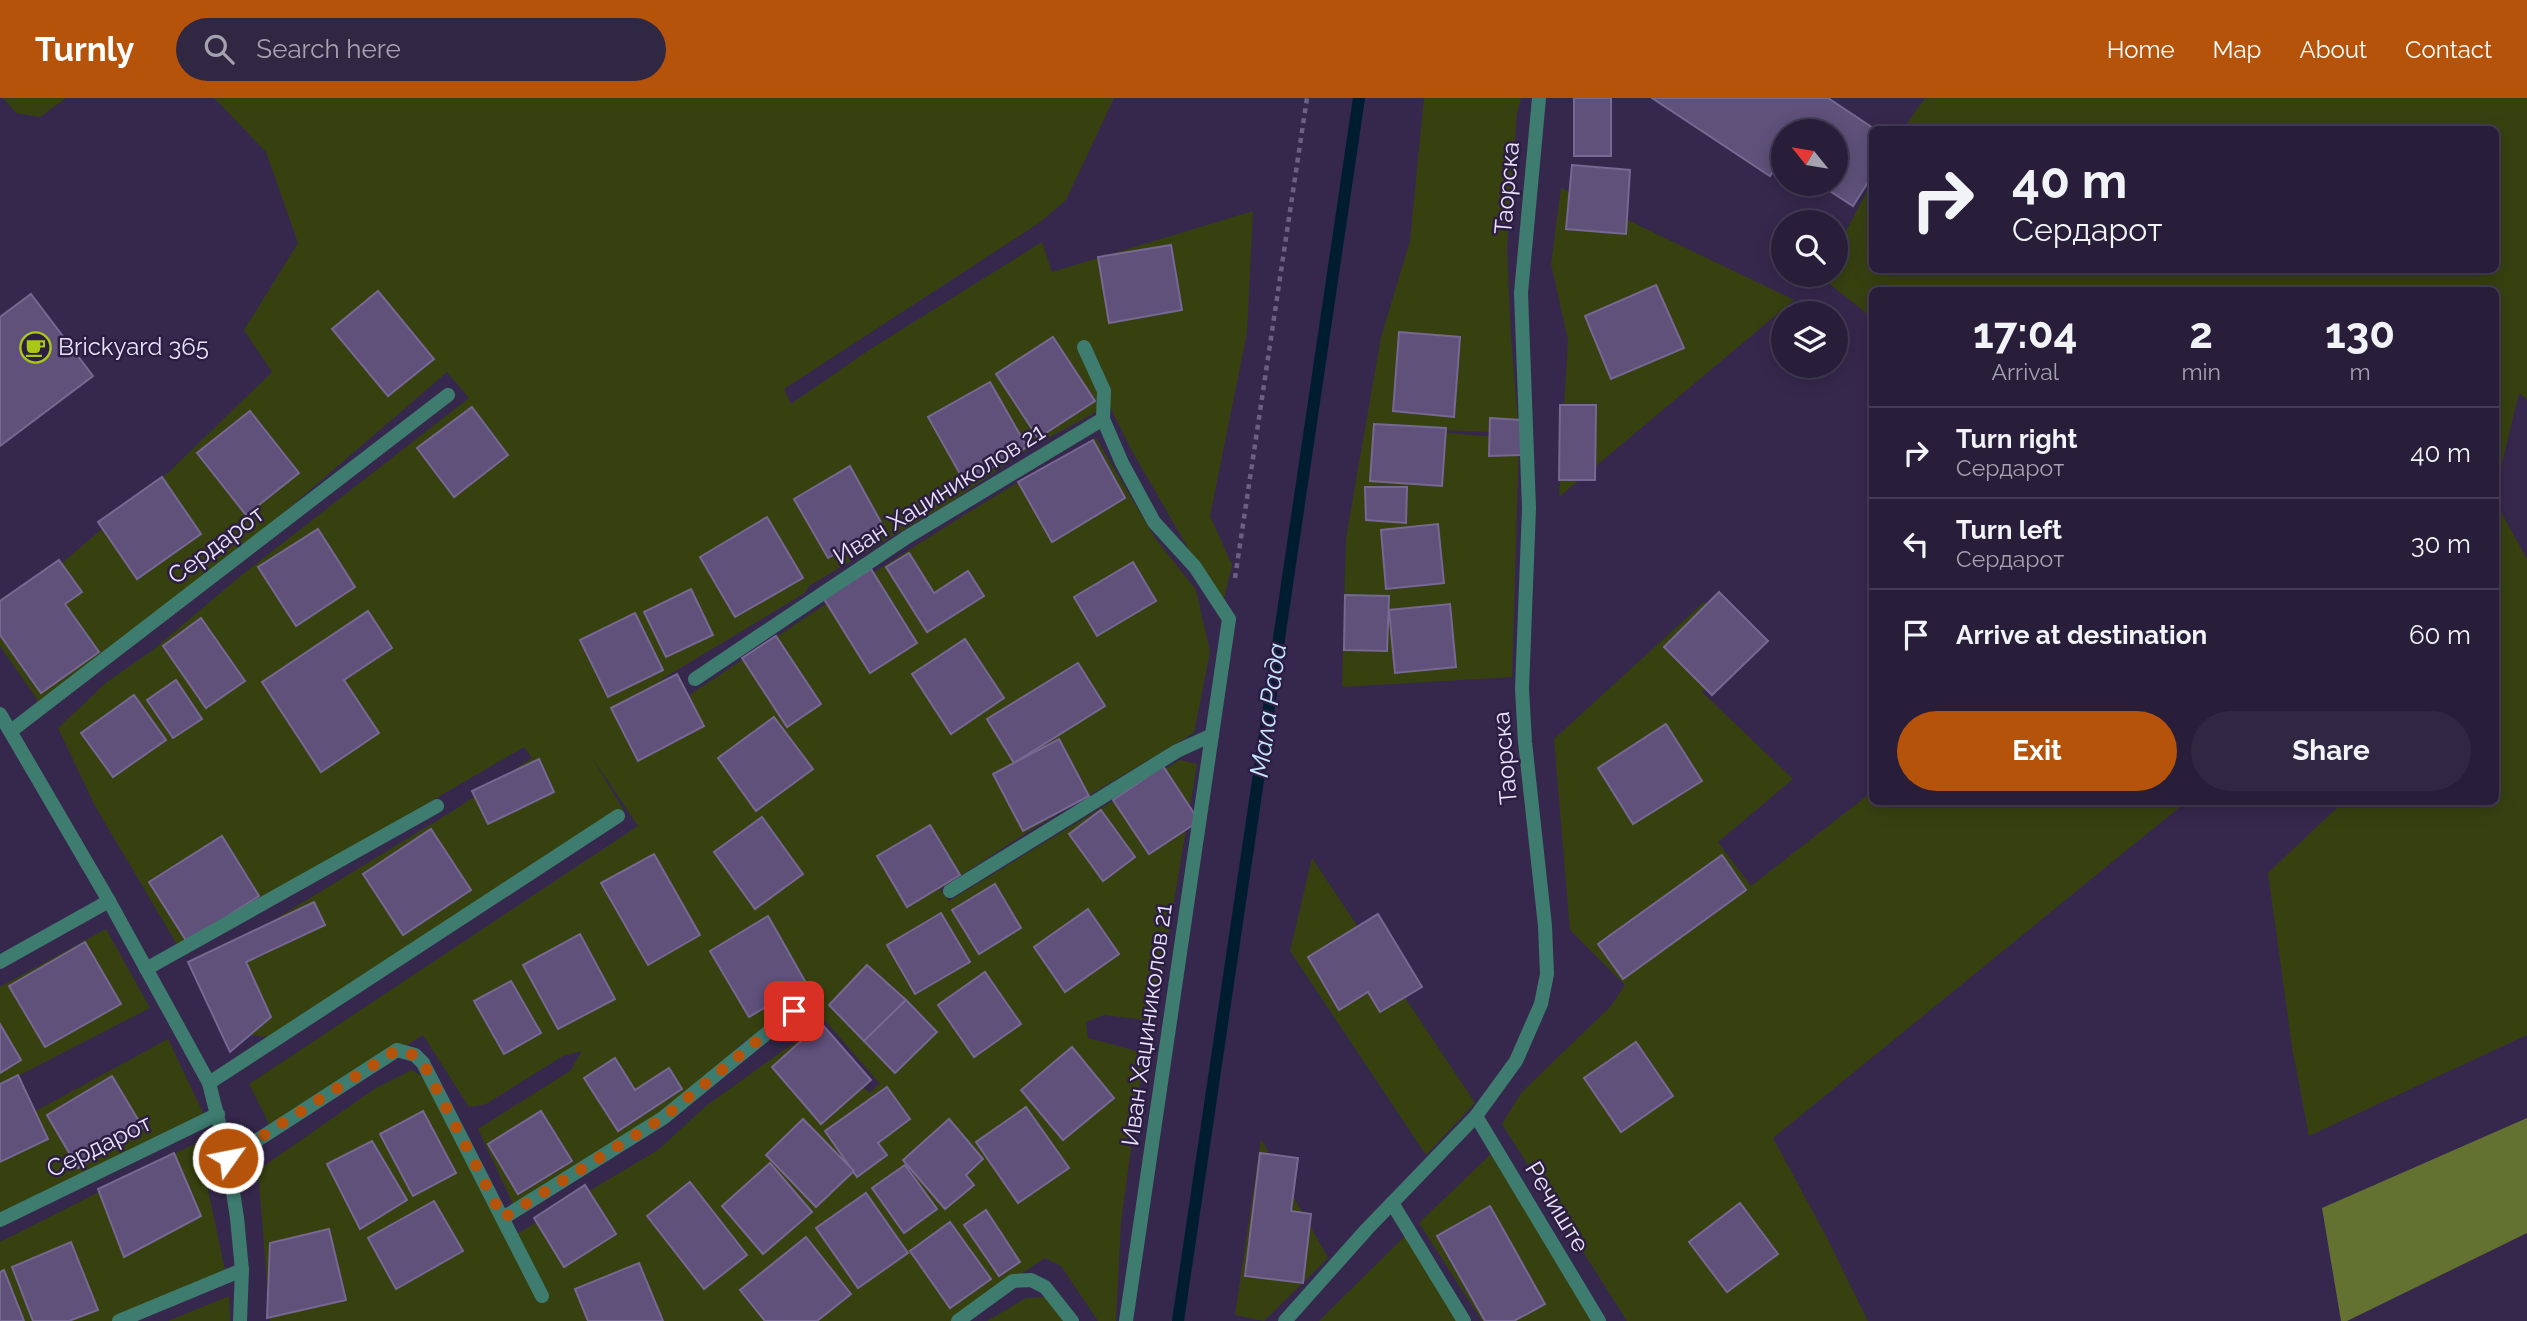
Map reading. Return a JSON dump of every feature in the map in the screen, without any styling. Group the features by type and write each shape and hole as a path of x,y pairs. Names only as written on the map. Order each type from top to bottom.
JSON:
{"street":[{"name":"Таорска","path":"1285,1321 1392,1203 1476,1116 1516,1061 1541,1004 1547,974 1545,926 1525,742 1522,689 1529,509 1521,293 1539,98"},
{"path":"1084,347 1104,391 1103,419 1122,463 1154,522 1195,567 1229,620"},
{"name":"Сердарот","path":"11,731 449,395"},
{"name":"Иван Хаџиниколов 21","path":"695,679 906,537 1103,419"},
{"name":"Иван Хаџиниколов 21","path":"1126,1321 1229,620"},
{"path":"0,715 109,901 209,1083 228,1158 243,1270 240,1321"},
{"path":"950,891 1177,751 1212,735"},
{"path":"146,969 437,806"},
{"path":"209,1083 618,816"},
{"path":"0,962 109,901"},
{"path":"503,1218 663,1118 794,1011"},
{"path":"228,1158 397,1050 406,1051 423,1063 542,1296"},
{"name":"Сердарот","path":"0,1220 218,1114"},
{"name":"Речиште","path":"1476,1116 1599,1321"},
{"path":"1392,1203 1464,1321"},
{"path":"119,1321 243,1270"},
{"path":"958,1321 1013,1281 1031,1280 1045,1287 1072,1321"}],"path":[{"path":"1229,620 1307,98"}],"green space":[{"path":"3,98 66,98 40,117 16,113"},
{"path":"214,98 1114,98 1066,200 1039,223 784,389 791,404 869,350 1042,242 1052,272 1253,211 1247,333 1210,516 1232,565 1222,607 1132,451 1100,387 1107,406 1030,448 957,498 809,586 805,593 662,679 679,702 937,532 1096,438 1155,538 1196,590 1210,652 1194,733 1029,831 940,889 949,901 1180,760 1197,764 1154,1021 1104,1015 1086,1022 1088,1038 1144,1053 1121,1222 1116,1321 1098,1321 1061,1266 1045,1258 951,1321 270,1321 258,1170 376,1088 412,1070 426,1079 512,1237 658,1150 706,1106 809,1032 869,1093 880,1084 810,1003 742,1043 702,1084 616,1146 514,1206 478,1129 570,1071 582,1051 563,1056 486,1104 469,1107 423,1035 272,1130 249,1084 638,826 591,756 624,811 276,1038 251,1035 232,1045 194,969 456,809 532,758 524,747 179,948 95,806 58,728 107,682 153,650 243,574 469,398 447,372 238,552 43,708 0,646 0,616 170,471 272,372 244,330 298,243 266,152"},
{"path":"1424,98 1521,98 1517,113 1507,249 1519,433 1390,428 1519,439 1512,677 1342,687 1346,538 1381,337 1410,241"},
{"path":"1925,98 2527,98 2527,399 2519,393 2499,476 2499,287 1869,287 1869,316 1833,287 1848,287 1848,227 1869,188 1869,273 2499,273 2499,126 1905,126"},
{"path":"1561,188 1794,300 1771,301 1771,319 1559,497 1568,340 1551,264"},
{"path":"2499,508 2527,559 2527,1035 2309,1136 2292,1047 2268,873 2340,805 2499,805"},
{"path":"1704,602 1750,641 1702,692 1793,779 1718,842 1751,886 1869,794 1869,805 2182,805 1773,1138 1868,1321 1627,1321 1502,1124 1521,1093 1611,1006 1625,985 1570,930 1554,739"},
{"path":"1312,858 1475,1103 1426,1155 1290,951"},
{"path":"106,929 150,1008 16,1077 34,1112 168,1039 203,1113 189,1126 0,1215 0,987"},
{"path":"2527,1118 2527,1233 2347,1321 2341,1321 2322,1208"},
{"path":"1261,1139 1328,1258 1264,1321 1235,1315"},
{"path":"198,1142 226,1275 116,1321 0,1321 0,1242"},
{"path":"1493,1152 1596,1321 1482,1321 1419,1223"},
{"path":"1408,1233 1460,1321 1319,1321"},
{"path":"229,1296 230,1321 168,1321"},
{"path":"1046,1297 1070,1321 987,1321 1026,1298"}],"building":[{"path":"1574,98 1611,98 1611,156 1574,156"},
{"path":"1652,98 1828,98 1870,126 1869,181 1853,206 1838,196 1848,196 1848,119 1771,119 1771,174"},
{"path":"1572,165 1630,170 1626,234 1566,229"},
{"path":"1171,245 1182,310 1109,323 1098,257"},
{"path":"1656,285 1684,348 1611,379 1585,316"},
{"path":"378,291 434,359 388,396 332,329"},
{"name":"Brickyard 365","path":"31,294 93,376 0,446 0,317"},
{"path":"1399,332 1460,337 1454,417 1393,411"},
{"path":"1053,337 1095,401 1038,438 996,374"},
{"path":"990,382 1027,447 965,483 928,417"},
{"path":"1560,405 1596,405 1595,480 1559,480"},
{"path":"472,407 508,455 454,497 417,448"},
{"path":"250,411 299,473 246,515 197,453"},
{"path":"1490,418 1521,420 1521,455 1489,456"},
{"path":"1374,424 1446,428 1442,486 1370,481"},
{"path":"1093,440 1125,498 1052,542 1018,482"},
{"path":"850,466 883,526 828,558 794,499"},
{"path":"162,477 201,534 137,579 98,522"},
{"path":"1365,487 1407,487 1406,523 1366,520"},
{"path":"767,517 803,578 735,617 700,557"},
{"path":"1438,524 1444,583 1386,589 1381,530"},
{"path":"318,529 355,587 296,626 258,567"},
{"path":"909,553 934,593 968,571 984,596 927,632 886,567"},
{"path":"59,560 82,592 65,604 99,652 41,693 0,635 0,601"},
{"path":"1133,562 1156,601 1097,636 1074,597"},
{"path":"871,569 917,643 870,673 824,599"},
{"path":"691,589 713,635 666,657 644,612"},
{"path":"1719,592 1768,641 1712,695 1664,647"},
{"path":"1345,595 1389,596 1387,651 1344,650"},
{"path":"1450,604 1456,667 1395,673 1389,610"},
{"path":"368,611 392,648 344,680 379,733 321,772 262,682"},
{"path":"635,613 663,670 608,697 580,640"},
{"path":"201,618 245,681 206,708 163,646"},
{"path":"776,636 821,704 787,727 742,658"},
{"path":"965,639 1004,698 951,734 912,674"},
{"path":"1078,663 1105,706 1014,763 987,719"},
{"path":"677,674 704,726 638,761 611,708"},
{"path":"176,680 202,719 173,738 147,700"},
{"path":"134,695 166,740 113,777 81,733"},
{"path":"774,717 813,769 756,811 718,758"},
{"path":"1666,724 1702,781 1633,824 1598,768"},
{"path":"1059,739 1089,796 1023,831 993,774"},
{"path":"539,759 554,792 488,824 472,791"},
{"path":"1163,766 1199,821 1149,854 1113,800"},
{"path":"1101,810 1135,857 1103,881 1069,834"},
{"path":"762,817 803,874 755,909 714,852"},
{"path":"930,825 960,875 907,907 877,856"},
{"path":"431,829 471,890 403,935 363,874"},
{"path":"222,836 259,896 187,942 149,882"},
{"path":"654,854 700,935 648,965 601,883"},
{"path":"1722,855 1746,890 1623,979 1598,944"},
{"path":"995,884 1021,928 979,954 952,910"},
{"path":"314,902 325,925 246,962 271,1017 230,1052 188,962"},
{"path":"1088,909 1119,954 1065,992 1034,947"},
{"path":"941,913 970,962 915,994 887,945"},
{"path":"1378,914 1422,987 1380,1012 1368,992 1339,1010 1308,957"},
{"path":"768,916 806,983 749,1017 710,951"},
{"path":"580,934 615,999 558,1029 523,965"},
{"path":"85,942 121,1004 45,1047 9,986"},
{"path":"867,965 906,1000 864,1041 829,1005"},
{"path":"985,972 1021,1024 974,1057 938,1005"},
{"path":"511,981 541,1033 504,1054 474,1001"},
{"path":"906,1000 937,1032 895,1073 864,1041"},
{"path":"821,1023 871,1080 821,1124 772,1067"},
{"path":"0,1024 21,1060 0,1073"},
{"path":"1636,1042 1673,1096 1621,1132 1584,1078"},
{"path":"1072,1047 1114,1098 1063,1140 1021,1090"},
{"path":"615,1058 635,1090 669,1068 682,1089 618,1131 584,1078"},
{"path":"18,1075 48,1139 0,1162 0,1084"},
{"path":"112,1076 143,1128 78,1168 47,1115"},
{"path":"887,1087 910,1119 878,1143 887,1155 857,1177 825,1131"},
{"path":"1026,1107 1069,1168 1018,1203 976,1142"},
{"path":"423,1111 456,1173 413,1196 380,1134"},
{"path":"541,1111 572,1161 518,1194 488,1144"},
{"path":"803,1119 854,1171 816,1207 766,1155"},
{"path":"949,1119 983,1159 966,1175 974,1185 945,1209 903,1160"},
{"path":"372,1141 407,1200 360,1229 327,1164"},
{"path":"174,1153 201,1216 124,1257 98,1189"},
{"path":"1260,1153 1298,1158 1291,1211 1311,1214 1303,1283 1245,1276"},
{"path":"770,1163 812,1212 763,1254 722,1206"},
{"path":"905,1165 937,1209 904,1233 872,1188"},
{"path":"690,1182 747,1255 704,1289 647,1216"},
{"path":"585,1185 616,1234 564,1267 534,1218"},
{"path":"866,1193 908,1253 858,1288 816,1228"},
{"path":"434,1201 463,1251 396,1289 368,1238"},
{"path":"1740,1203 1778,1254 1727,1292 1689,1242"},
{"path":"1490,1206 1545,1304 1514,1321 1485,1321 1437,1236"},
{"path":"986,1210 1020,1262 999,1276 964,1225"},
{"path":"950,1222 991,1279 950,1308 910,1251"},
{"path":"329,1229 346,1300 267,1318 270,1243"},
{"path":"806,1237 851,1294 817,1321 765,1321 740,1290"},
{"path":"71,1242 98,1310 69,1321 33,1321 12,1267"},
{"path":"639,1263 663,1321 588,1321 575,1289"},
{"path":"4,1270 24,1321 0,1321 0,1272"}],"waterway":[{"name":"Мала Рада","path":"1178,1321 1359,98"}],"place":[{"name":"Brickyard 365","path":"35,347"}],"route":[{"path":"228,1158 397,1050 406,1051 423,1063 503,1218 663,1118 794,1011"}]}
